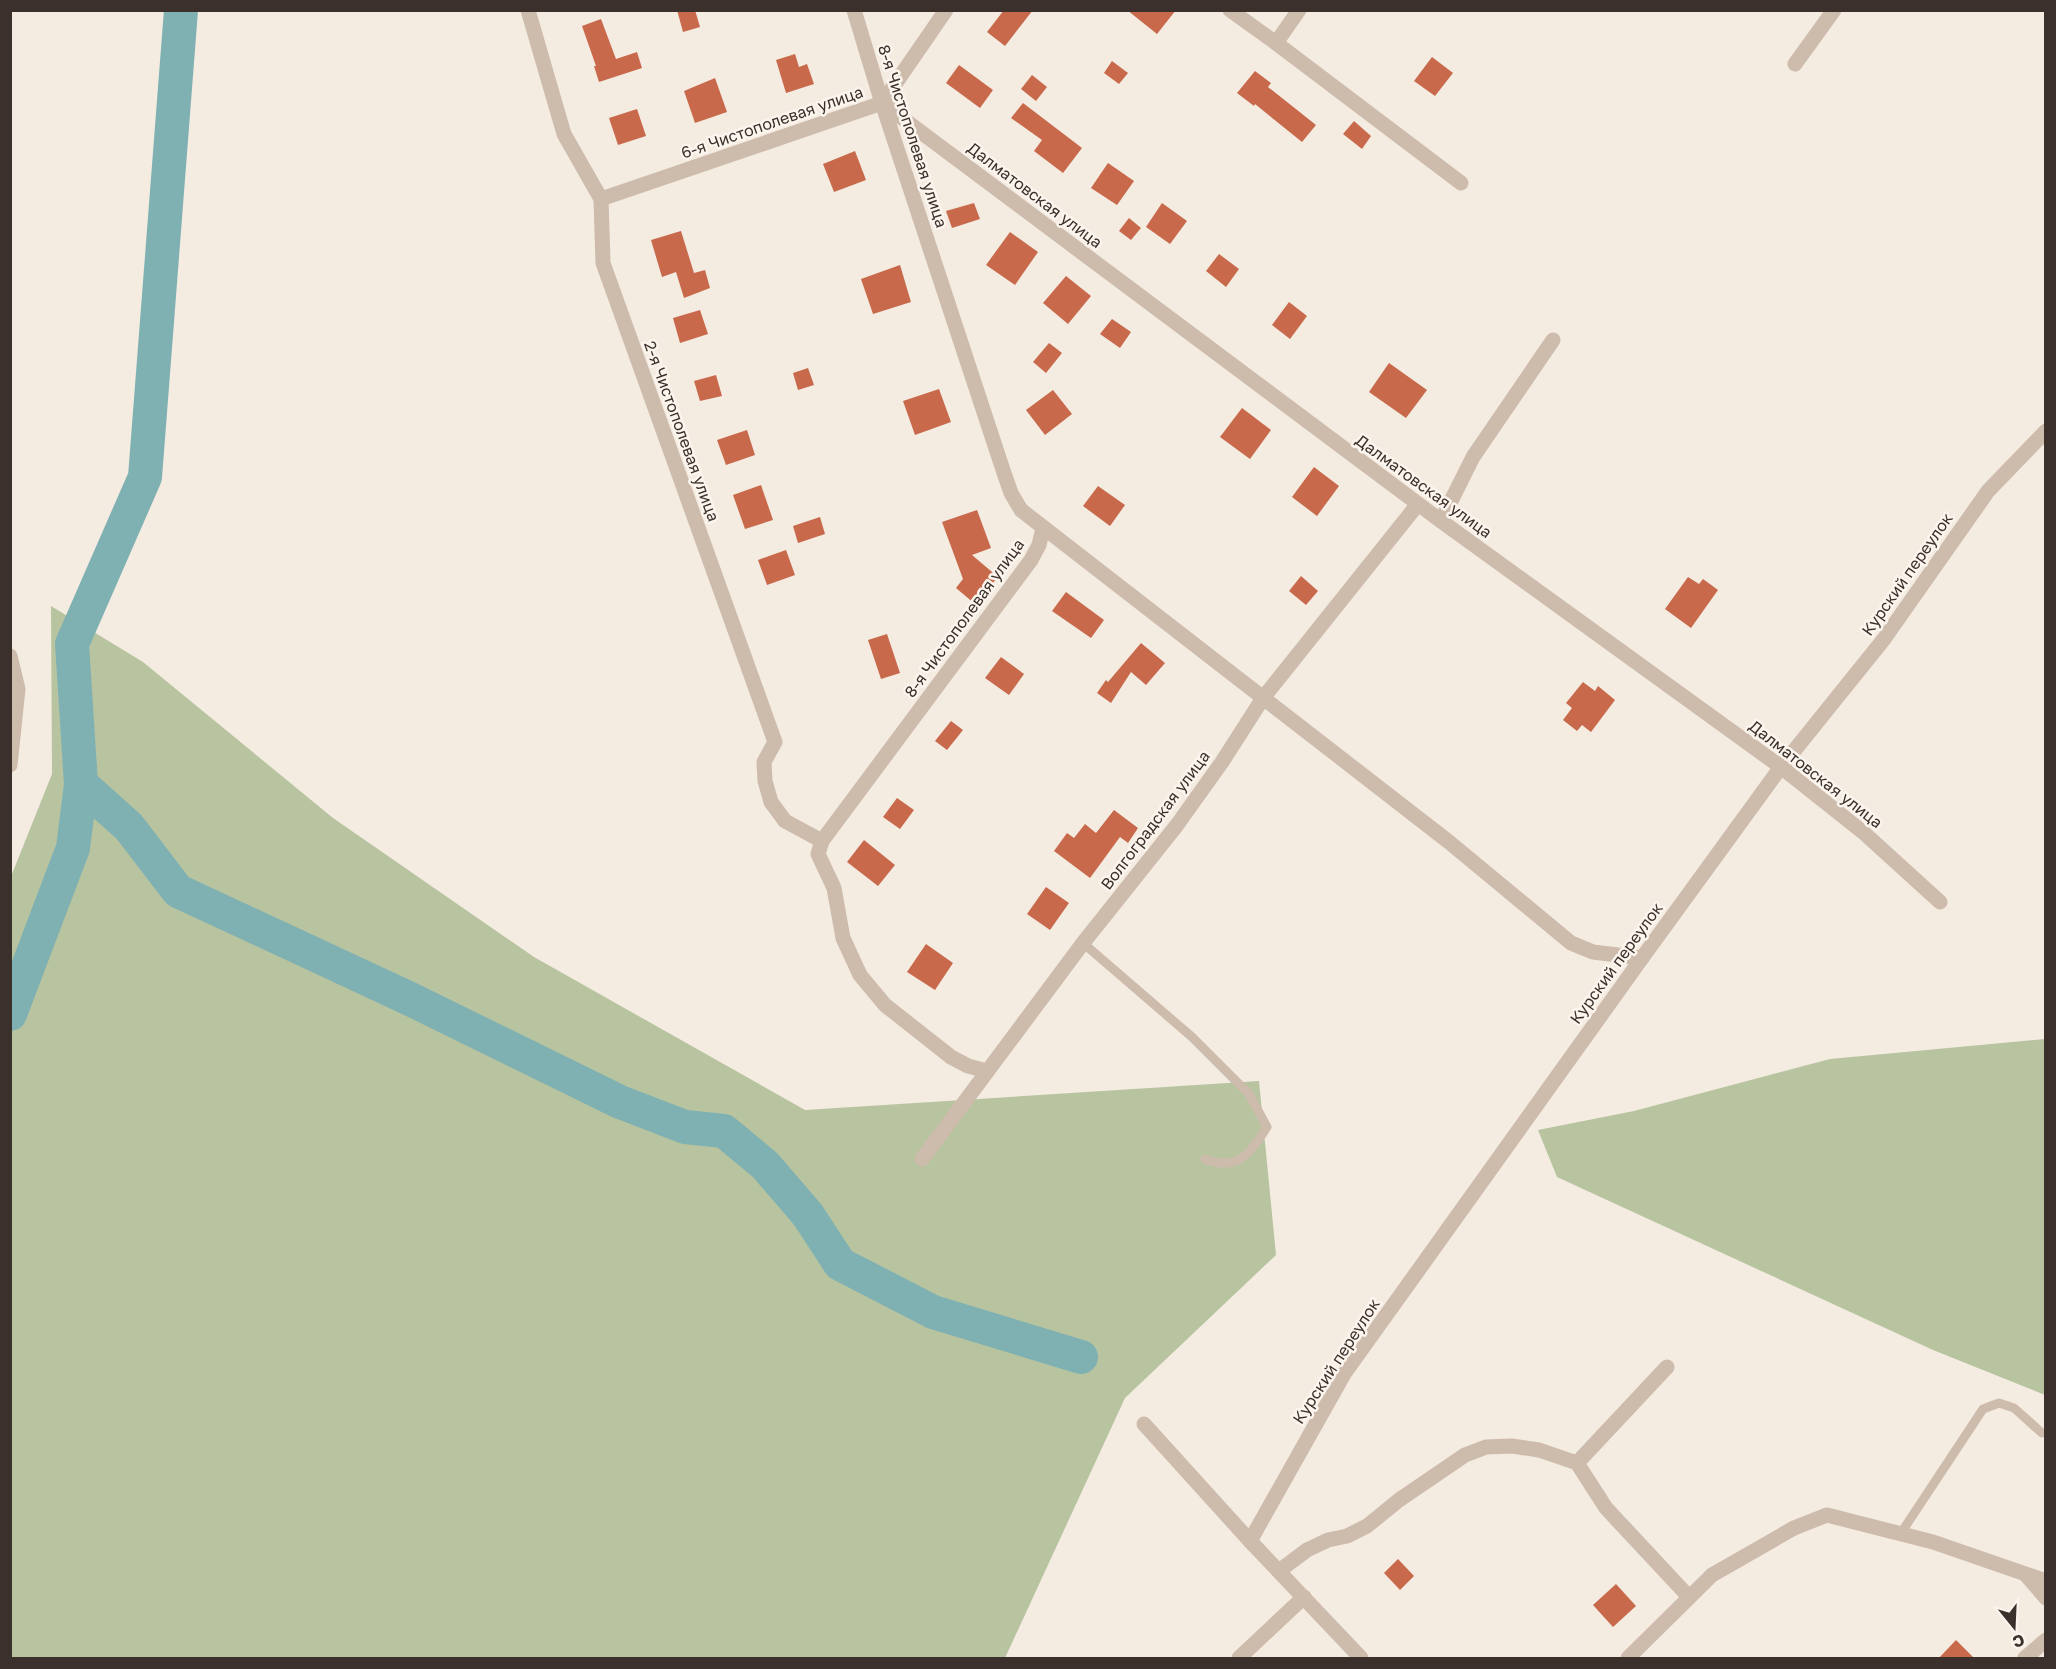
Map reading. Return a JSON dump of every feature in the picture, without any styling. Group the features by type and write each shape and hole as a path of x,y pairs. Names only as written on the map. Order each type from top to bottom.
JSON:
{"street":[{"name":"2-я Чистополевая улица","path":"528,10 564,134 601,199 603,263 775,742 764,762 765,781 771,802 785,821 822,841"},
{"name":"8-я Чистополевая улица","path":"822,841 1031,560 1039,545 1043,528 1021,510 1011,493 882,103 854,10"},
{"name":"6-я Чистополевая улица","path":"601,199 882,103 946,10"},
{"path":"1230,10 1461,183"},
{"path":"1276,43 1299,10"},
{"path":"1795,64 1834,10"},
{"name":"Далматовская улица","path":"882,103 1441,521 1781,767 1864,832 1940,902"},
{"path":"1441,521 1473,457 1553,340"},
{"name":"Курский переулок","path":"1250,1541 1344,1374 1642,958 1781,767 1884,639 1988,491 2046,431"},
{"name":"Волгоградская улица","path":"922,1159 1083,943 1177,825 1222,762 1263,698 1418,504"},
{"path":"1043,528 1449,842 1571,943 1593,952 1642,958"},
{"path":"10,656 18,689 10,765"},
{"path":"822,841 818,854 834,888 843,938 860,975 885,1005 951,1057 968,1066 987,1071"},
{"path":"1577,1463 1667,1367"},
{"path":"1144,1424 1361,1659"},
{"path":"1279,1571 1307,1550 1328,1540 1347,1536 1367,1526 1438,1472 1465,1455 1486,1447 1512,1446 1539,1450 1577,1463 1606,1508 1689,1597"},
{"path":"1628,1659 1712,1575 1794,1528 1827,1515 1901,1533 2046,1581"},
{"path":"2024,1574 2046,1598"},
{"path":"1239,1659 1304,1598"},
{"path":"2025,1659 2046,1640"}],"lane":[{"path":"1083,943 1192,1037 1249,1094 1267,1127 1254,1149 1235,1162 1217,1164 1205,1159"},
{"path":"1901,1533 1983,1409 1999,1403 2014,1408 2042,1433"}],"green space":[{"path":"51,606 143,662 333,818 534,957 805,1110 1259,1081 1276,1255 1125,1398 1005,1658 11,1658 10,879 52,774"},
{"path":"2045,1039 2045,1395 1933,1350 1557,1177 1538,1130 1634,1111 1830,1059"}],"building":[{"path":"677,10 695,10 700,27 683,32"},
{"path":"1004,10 1033,10 1005,46 987,32"},
{"path":"1127,10 1176,10 1157,34"},
{"path":"601,19 616,59 637,52 642,68 599,82 582,26"},
{"path":"795,54 799,67 807,64 814,84 786,93 776,60"},
{"path":"1432,57 1453,73 1435,96 1414,81"},
{"path":"1112,61 1128,73 1119,84 1104,73"},
{"path":"959,65 993,90 980,108 946,83"},
{"path":"1255,71 1271,83 1268,87 1316,125 1302,142 1255,104 1254,106 1237,93"},
{"path":"1032,75 1047,87 1036,101 1021,89"},
{"path":"715,78 727,112 695,123 684,91"},
{"path":"1023,103 1082,148 1063,173 1034,151 1042,140 1011,118"},
{"path":"637,109 646,136 618,145 609,118"},
{"path":"1354,121 1371,136 1362,149 1343,134"},
{"path":"855,151 866,180 834,192 823,164"},
{"path":"1108,163 1134,181 1117,205 1091,188"},
{"path":"974,203 980,219 952,228 946,211"},
{"path":"1162,203 1187,221 1170,244 1146,227"},
{"path":"1129,218 1141,228 1131,240 1119,231"},
{"path":"681,231 694,273 705,270 710,288 684,298 676,272 662,277 651,240"},
{"path":"1010,232 1038,252 1015,285 986,265"},
{"path":"1219,254 1239,269 1226,287 1206,271"},
{"path":"900,265 911,302 873,314 861,279"},
{"path":"1066,276 1091,296 1068,324 1043,303"},
{"path":"1289,302 1307,316 1290,339 1272,325"},
{"path":"700,310 708,334 680,343 673,318"},
{"path":"1112,319 1131,332 1120,348 1100,334"},
{"path":"1049,343 1062,353 1046,373 1033,362"},
{"path":"1389,363 1427,390 1406,418 1369,392"},
{"path":"808,368 814,385 798,390 793,373"},
{"path":"716,375 722,396 700,401 694,381"},
{"path":"939,389 951,422 915,435 903,401"},
{"path":"1053,390 1072,414 1045,435 1026,410"},
{"path":"1242,408 1271,430 1250,459 1220,437"},
{"path":"747,430 755,455 726,465 717,440"},
{"path":"1314,467 1339,486 1317,516 1292,497"},
{"path":"761,485 773,520 745,529 733,495"},
{"path":"1098,486 1125,505 1110,526 1083,506"},
{"path":"977,510 991,548 972,555 998,577 975,604 956,588 963,579 942,522"},
{"path":"820,517 825,534 798,543 793,526"},
{"path":"786,550 795,575 767,585 758,560"},
{"path":"1301,576 1318,591 1306,605 1289,591"},
{"path":"1688,577 1699,584 1703,579 1718,590 1691,628 1665,609"},
{"path":"1066,592 1104,620 1091,638 1052,611"},
{"path":"887,634 900,673 881,679 868,640"},
{"path":"1141,643 1165,663 1146,685 1131,672 1111,703 1097,693 1106,680 1108,682"},
{"path":"1001,657 1024,674 1009,695 985,678"},
{"path":"1583,682 1595,691 1598,686 1615,700 1591,732 1582,725 1577,731 1563,720 1572,708 1566,703"},
{"path":"951,721 963,730 947,750 935,741"},
{"path":"897,798 914,810 900,829 883,817"},
{"path":"1114,810 1138,828 1128,843 1120,837 1090,878 1054,851 1067,833 1074,838 1085,824 1096,833"},
{"path":"864,840 895,865 878,886 847,862"},
{"path":"1046,887 1069,903 1050,930 1027,914"},
{"path":"926,944 953,963 935,990 907,972"},
{"path":"1398,1559 1414,1576 1400,1590 1384,1573"},
{"path":"1616,1584 1636,1606 1613,1627 1593,1605"},
{"path":"1956,1640 1975,1659 1938,1659"}],"waterway":[{"path":"10,1014 73,848 81,784 72,644 145,477 181,10"},
{"path":"81,784 129,827 178,891 408,998 620,1102 685,1127 724,1131 765,1165 808,1215 840,1264 933,1312 1081,1357"}]}
